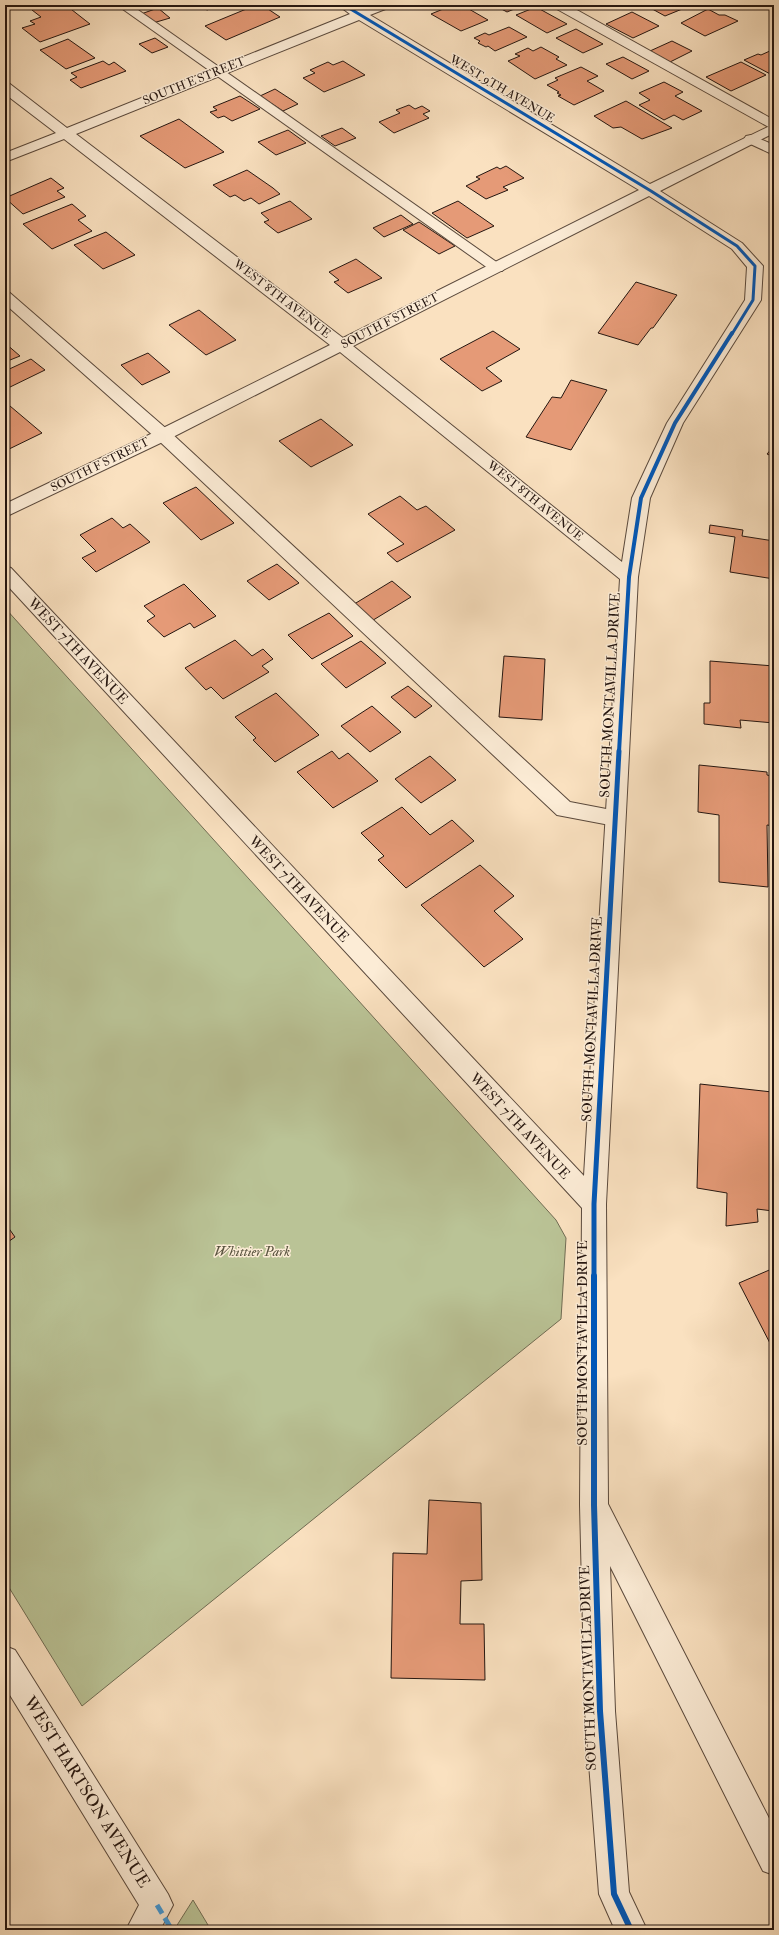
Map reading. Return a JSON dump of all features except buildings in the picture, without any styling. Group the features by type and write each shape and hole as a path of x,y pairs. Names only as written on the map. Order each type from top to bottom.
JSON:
{"street":[{"path":"123,5 497,268"},
{"name":"WEST 9TH AVENUE","path":"344,5 651,191"},
{"name":"SOUTH E STREET","path":"5,158 384,5"},
{"path":"559,5 774,127"},
{"name":"WEST 8TH AVENUE","path":"5,87 341,345 629,577"},
{"name":"SOUTH F STREET","path":"5,511 163,435 651,191 774,127"},
{"path":"751,139 774,151"},
{"name":"SOUTH MONTAVILLA DRIVE","path":"631,1930 614,1894 600,1712 594,1505 594,1204 629,577 640,498 675,423 753,300 755,266 737,246 651,191"},
{"path":"5,296 163,435 564,809 615,818"},
{"name":"WEST 7TH AVENUE","path":"5,572 594,1204"},
{"name":"SOUTH MONTAVILLA DRIVE","path":"594,1505 774,1860"},
{"name":"WEST HARTSON AVENUE","path":"5,1660 150,1917"}],"green space":[{"name":"Whittier Park","path":"5,608 556,1220 566,1238 561,1319 82,1706 5,1581"},
{"path":"193,1900 211,1930 174,1930"}],"marked path":[{"path":"157,1905 172,1930"}],"cycle path":[{"path":"344,5 651,191 737,246 755,266 753,300 675,423 641,498 629,577 594,1204 594,1505 600,1711 614,1894 631,1930"}]}
